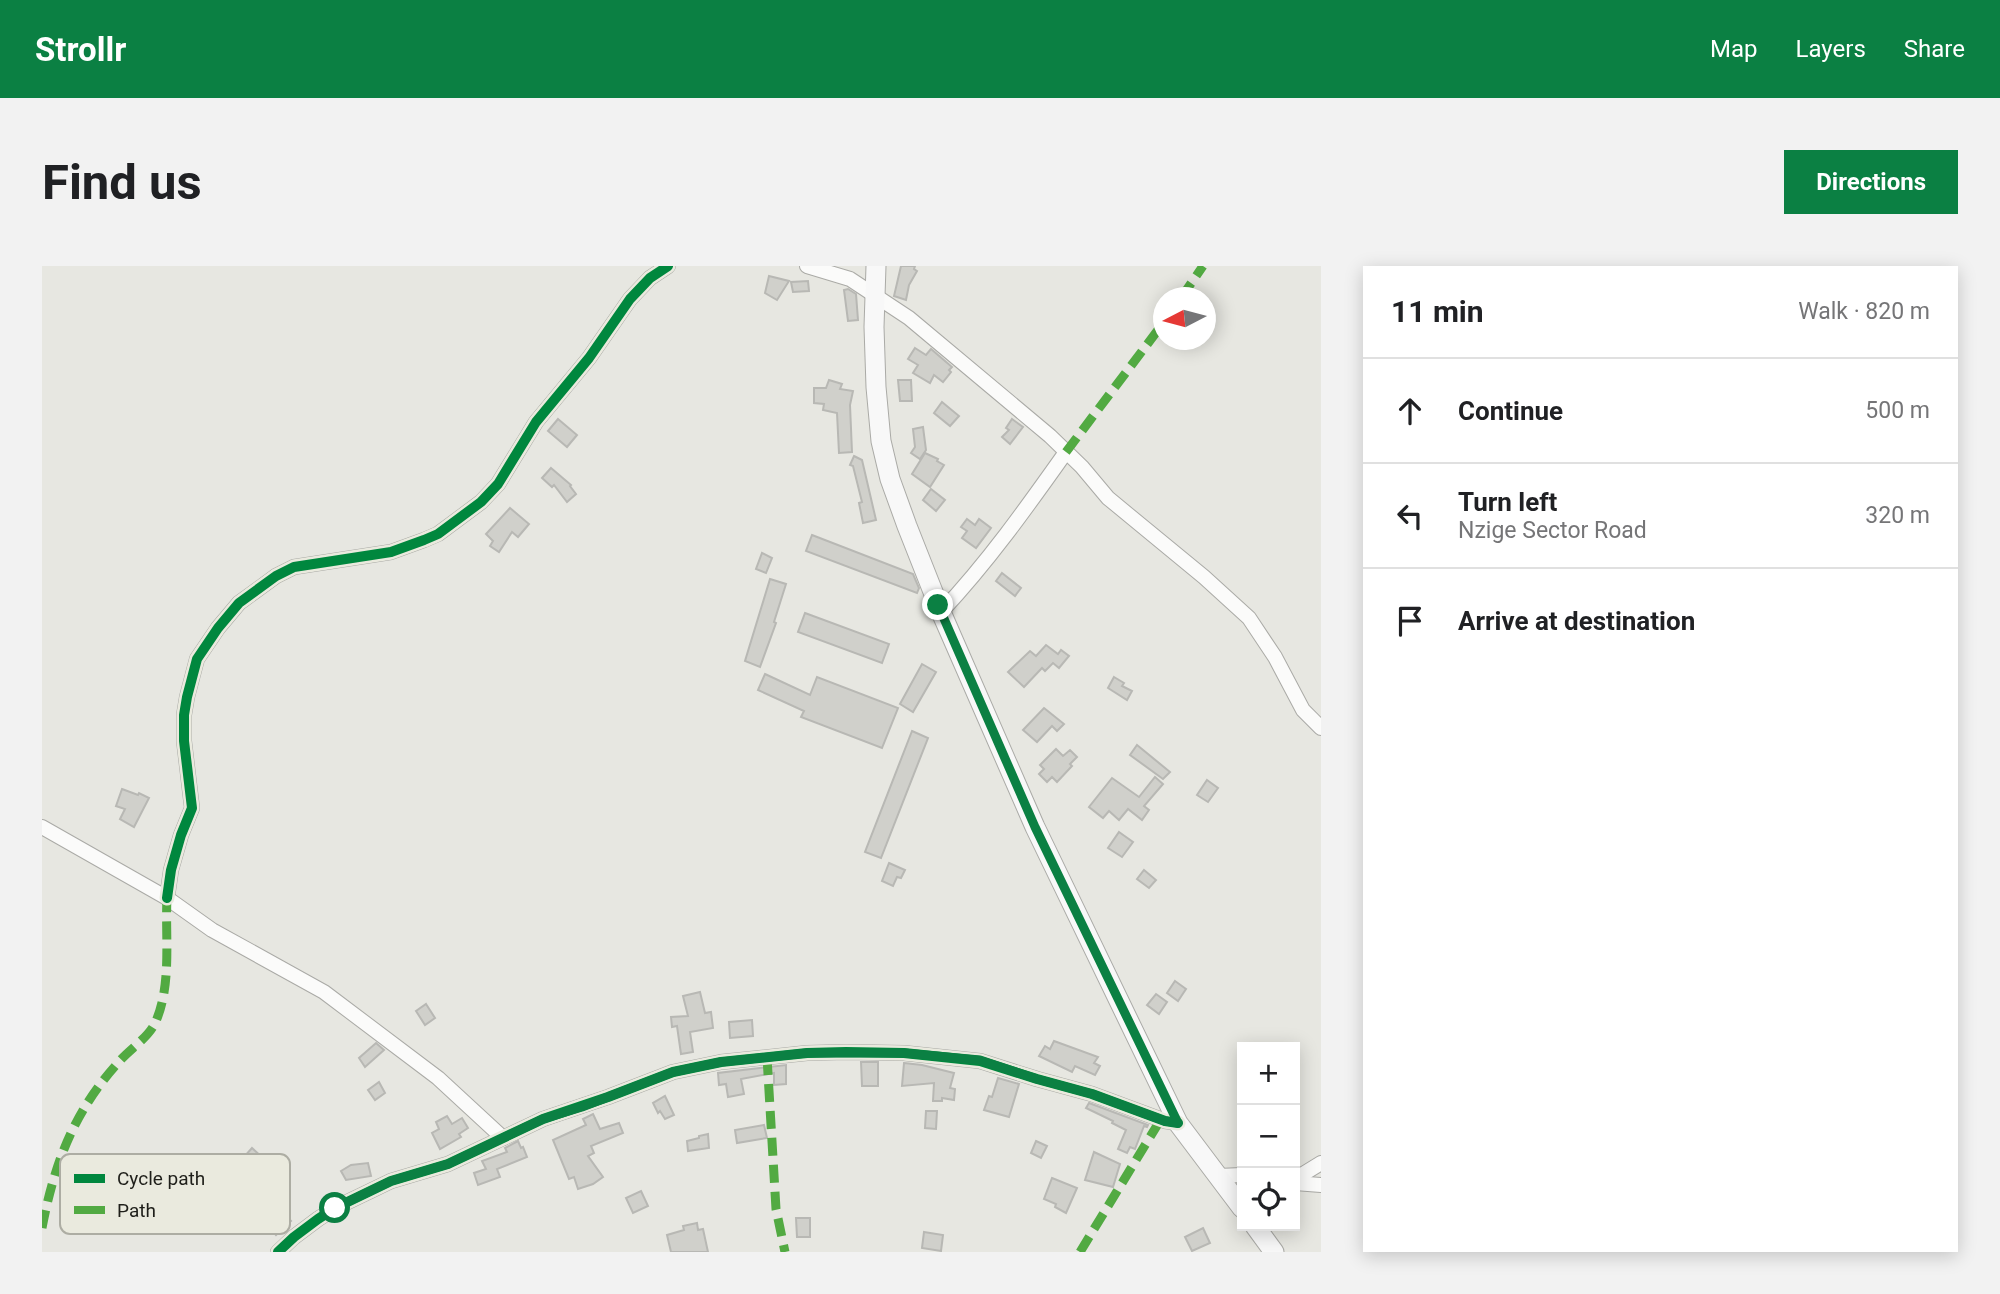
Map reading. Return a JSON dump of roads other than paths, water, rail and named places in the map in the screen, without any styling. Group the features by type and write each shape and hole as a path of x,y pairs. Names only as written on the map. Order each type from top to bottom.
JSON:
{"main road":[{"path":"876,266 874,339 881,441 890,479 941,612 1035,827 1178,1123 1237,1201"},
{"path":"1259,1231 1274,1252"}],"street":[{"path":"167,898 171,870 192,807 184,741 187,697 197,659 218,628 239,603 276,576 294,567 391,552 438,534 481,502 498,484 536,422 589,358 630,299 650,278 668,266"},
{"path":"807,266 850,279 875,294 909,318 1021,410 1066,452 1108,498 1249,618 1275,657 1303,710 1321,728"},
{"path":"941,612 1000,545 1066,452"},
{"path":"42,827 167,898 212,930 324,992 438,1078 503,1138"},
{"path":"278,1252 318,1219 391,1181 448,1164 543,1119 673,1072 721,1062 833,1052 904,1053 980,1060 1085,1091 1165,1121 1178,1123"},
{"path":"1300,1178 1321,1163"},
{"path":"1218,1176 1237,1175"},
{"path":"1300,1182 1321,1185"}]}
